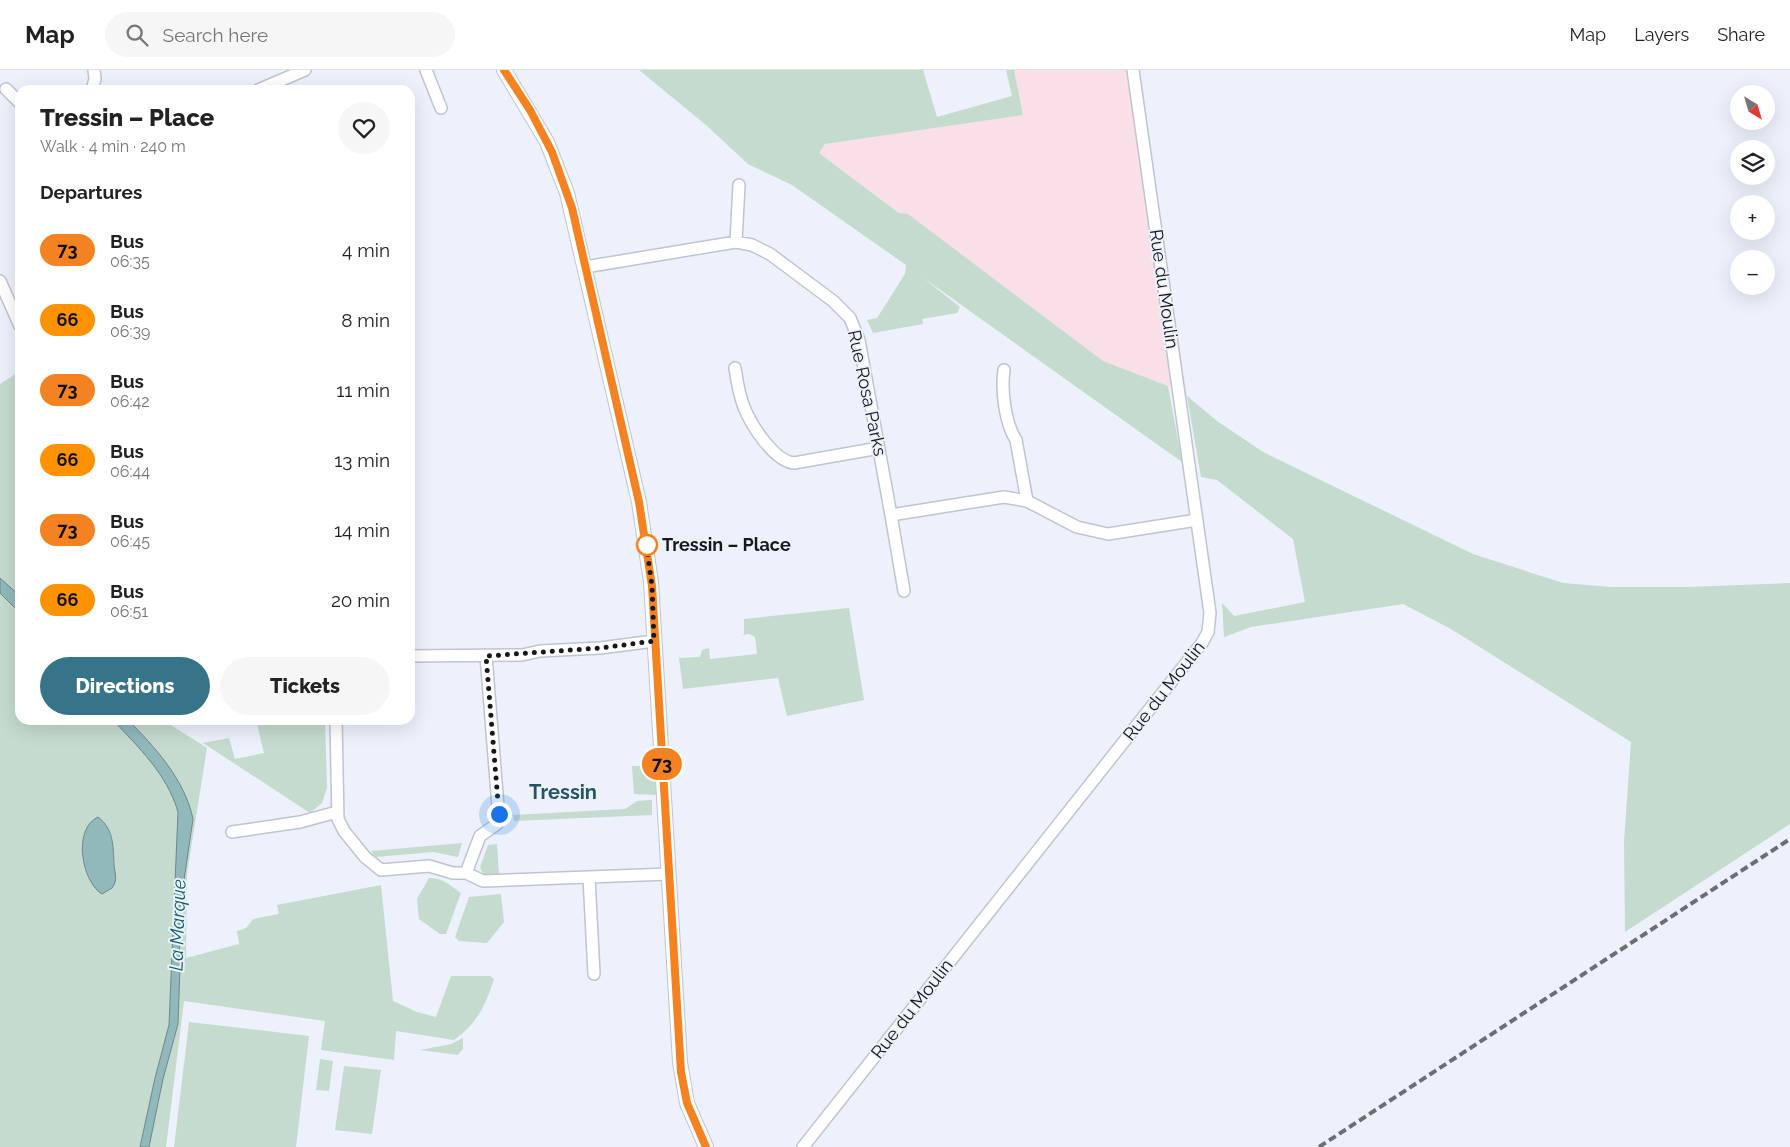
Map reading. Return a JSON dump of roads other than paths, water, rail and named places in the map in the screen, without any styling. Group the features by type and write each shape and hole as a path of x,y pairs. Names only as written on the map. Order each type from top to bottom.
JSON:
{"street":[{"path":"93,85 94,70"},
{"path":"270,85 305,70"},
{"path":"426,70 441,108"},
{"path":"504,70 534,118 556,162 572,208 639,502 650,567 682,1081 687,1103 706,1147"},
{"name":"Rue du Moulin","path":"803,1147 1206,637 1210,626 1210,613 1133,70"},
{"path":"6,89 15,98"},
{"path":"736,242 738,186"},
{"name":"Rue Rosa Parks","path":"585,267 736,242 752,246 770,254 833,301 850,318 859,340 904,592"},
{"path":"0,280 15,314"},
{"path":"735,368 747,414 773,451 783,460 794,463 879,448"},
{"path":"1004,370 1002,383 1010,432 1016,440 1027,501"},
{"path":"891,516 997,497 1027,501 1077,526 1108,534 1197,520"},
{"path":"415,656 486,656 600,648 654,641"},
{"path":"466,873 480,836 497,824 500,819 486,656"},
{"path":"336,725 336,812 344,831 376,868 388,871 429,866 454,873 466,873 483,881 669,874"},
{"path":"232,832 313,819 336,812"},
{"path":"589,877 594,974"}],"water":[{"path":"0,578 15,592 15,608 0,593"},
{"name":"La Marque","path":"118,725 133,725 168,765 183,791 193,819 179,914 178,1024 163,1079 149,1147 140,1147 169,1025 178,812 167,786 142,751"},
{"path":"98,817 107,827 112,838 116,877 112,888 102,894 89,879 83,856 85,832 90,823"}],"railway":[{"path":"1319,1147 1790,839"}],"place":[{"name":"Tressin – Place","path":"647,545"}],"district":[{"name":"Tressin","path":"563,792"}]}
